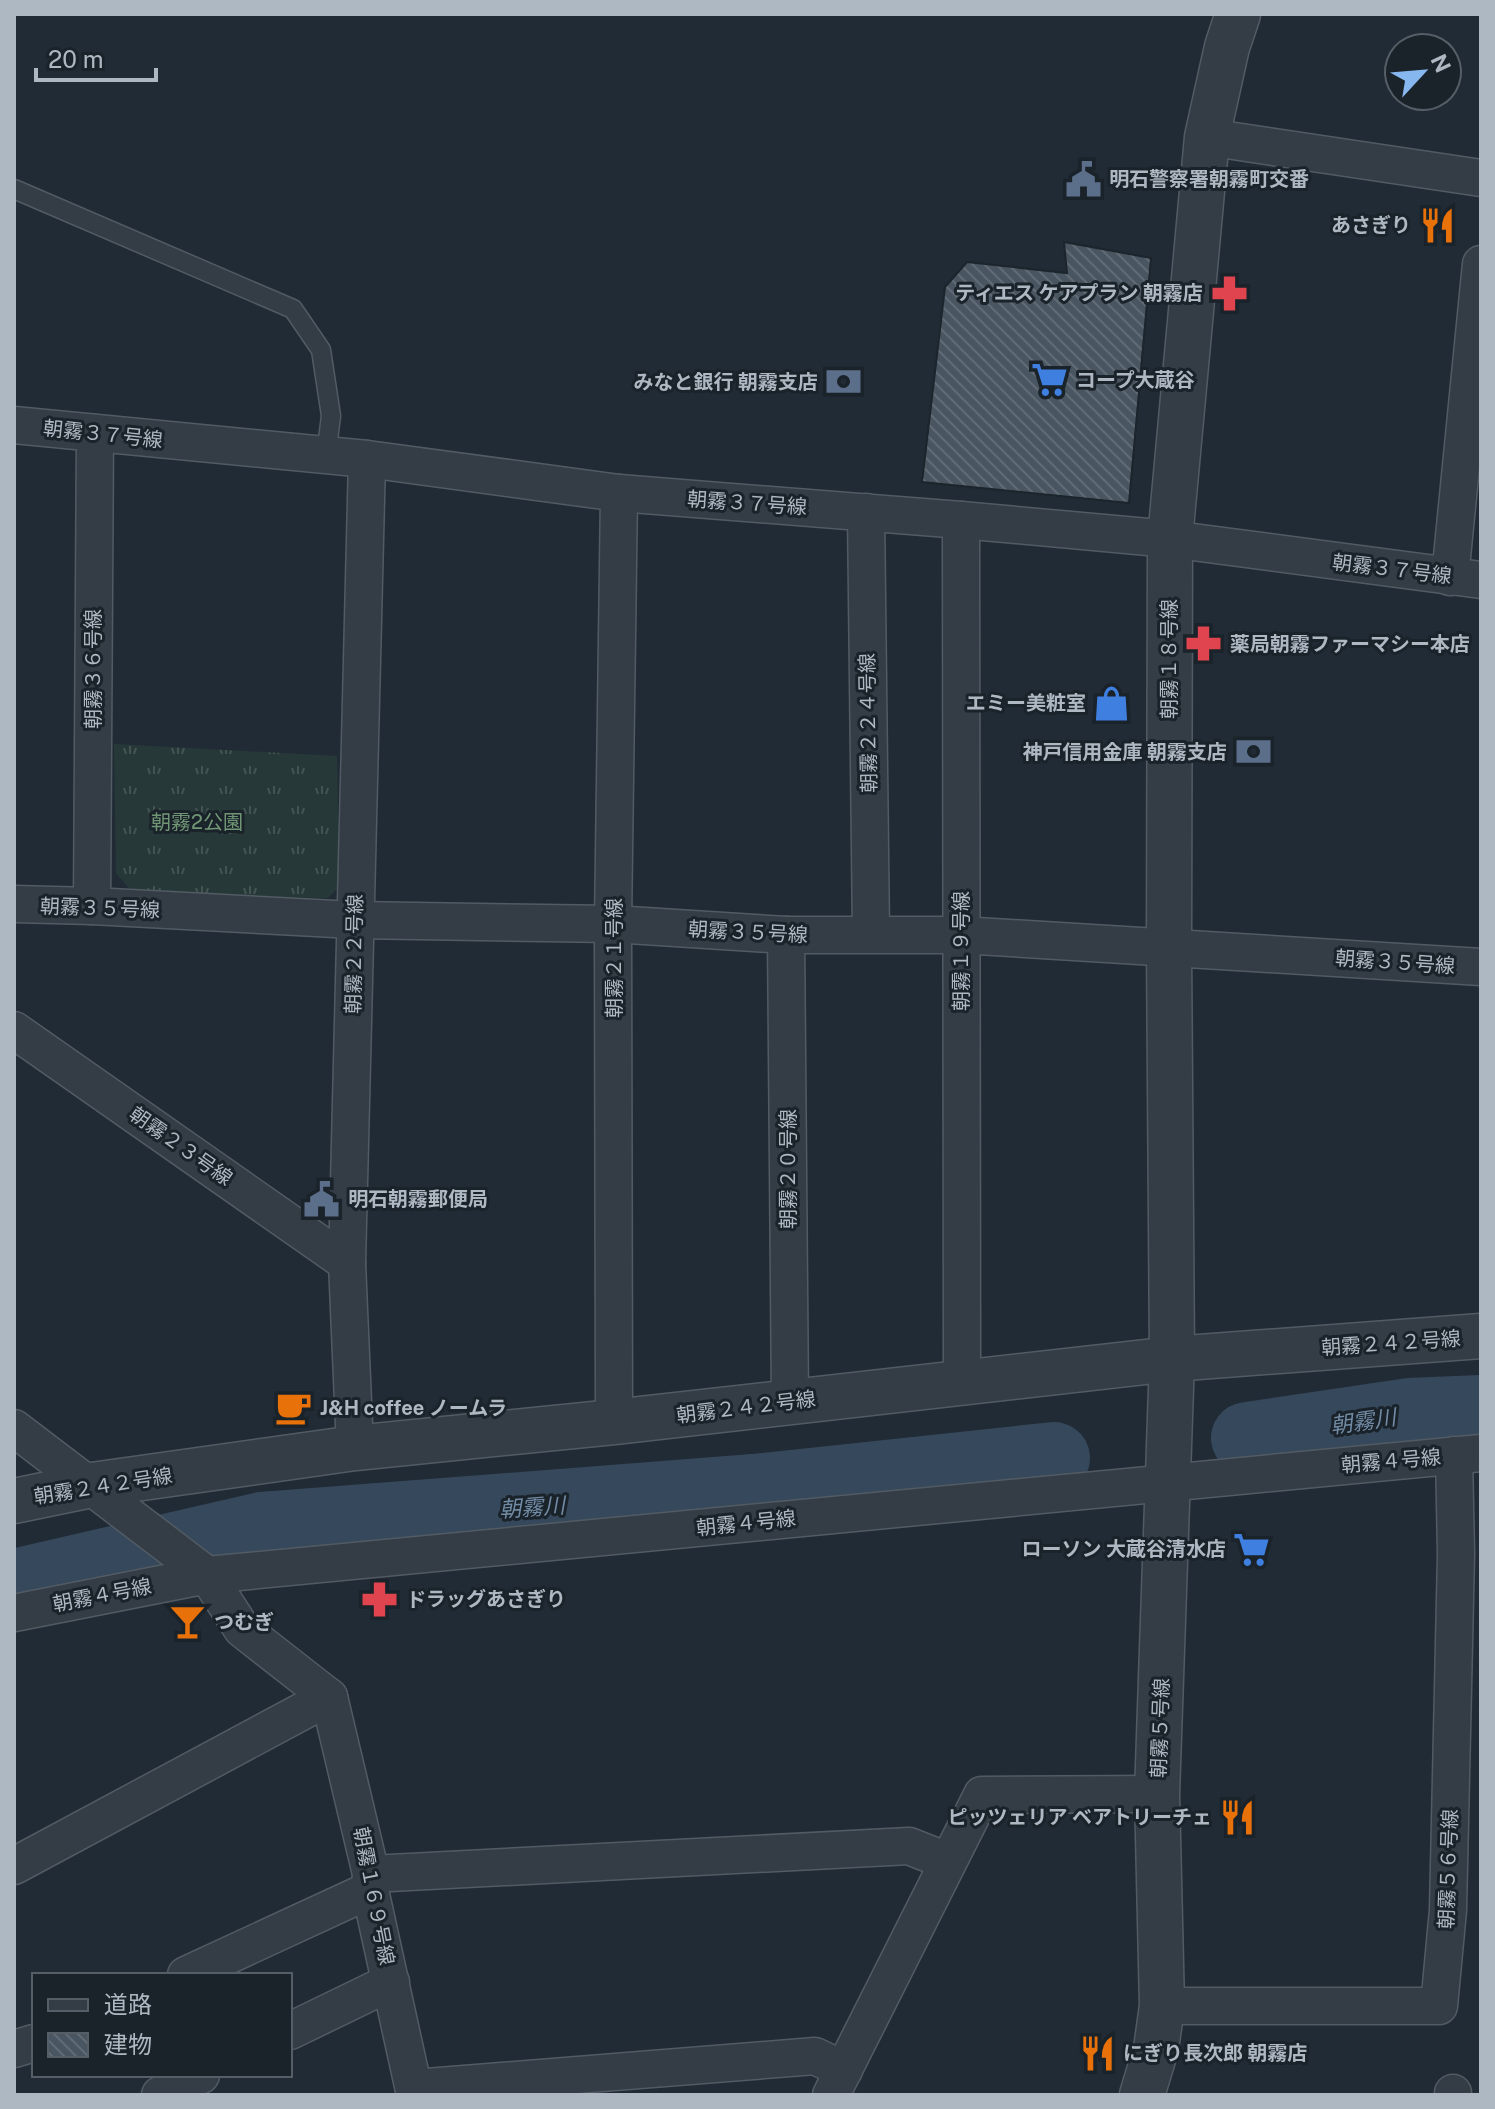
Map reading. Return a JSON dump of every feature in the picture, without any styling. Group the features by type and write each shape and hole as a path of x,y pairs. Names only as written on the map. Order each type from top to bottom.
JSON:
{"street":[{"name":"朝霧１８号線","path":"1172,1359 1170,539 1207,137 1227,47 1238,14"},
{"path":"1207,137 1481,178"},
{"path":"1465,578 1481,264"},
{"name":"朝霧３７号線","path":"14,425 367,459 619,493 1170,539 1465,578"},
{"name":"朝霧３６号線","path":"92,906 95,433"},
{"name":"朝霧２２号線","path":"355,1448 347,1263 367,459"},
{"name":"朝霧２１号線","path":"614,1422 613,924 619,493"},
{"name":"朝霧２２４号線","path":"866,512 871,934"},
{"name":"朝霧１９号線","path":"961,520 962,1382"},
{"name":"朝霧３５号線","path":"14,904 354,920 613,924 786,935 961,935 1481,967"},
{"name":"朝霧２０号線","path":"786,935 790,1402"},
{"name":"朝霧２３号線","path":"14,1030 347,1263"},
{"name":"朝霧２４２号線","path":"14,1501 92,1485 355,1448 1172,1359 1481,1336"},
{"name":"朝霧５号線","path":"1142,2095 1156,2049 1162,2006 1157,1794 1172,1359"},
{"path":"14,1428 202,1571 242,1629 329,1697 14,1866"},
{"name":"朝霧４号線","path":"14,1613 202,1571 1468,1454"},
{"name":"朝霧５６号線","path":"1162,2006 1439,2006 1448,1910 1455,1569 1468,1454"},
{"name":"朝霧１６９号線","path":"329,1697 415,2091"},
{"path":"415,2091 815,2056 838,2082 982,1795 1157,1794"},
{"path":"190,1973 371,1882 909,1846 947,1861"},
{"path":"292,2030 391,1982"},
{"path":"160,2095 197,2077"}],"lane":[{"path":"14,189 293,309 321,350 331,416 326,455"}],"green space":[{"name":"朝霧2公園","path":"114,744 337,756 339,887 328,898 134,894 116,873"}],"building":[{"path":"1064,242 1151,258 1129,503 922,482 945,287 967,262 1067,273"}],"waterway":[{"name":"朝霧川","path":"1247,1438 1409,1414 1481,1411"},
{"name":"朝霧川","path":"14,1585 262,1528 754,1490 1054,1458"}],"place":[{"name":"明石警察署朝霧町交番","path":"1083,179"},
{"name":"あさぎり","path":"1437,225"},
{"name":"ティエス ケアプラン 朝霧店","path":"1229,293"},
{"name":"コープ大蔵谷","path":"1050,380"},
{"name":"みなと銀行 朝霧支店","path":"844,382"},
{"name":"薬局朝霧ファーマシー本店","path":"1204,644"},
{"name":"エミー美粧室","path":"1112,703"},
{"name":"神戸信用金庫 朝霧支店","path":"1253,752"},
{"name":"明石朝霧郵便局","path":"322,1199"},
{"name":"J&H coffee ノームラ","path":"294,1408"},
{"name":"ローソン 大蔵谷清水店","path":"1252,1549"},
{"name":"ドラッグあさぎり","path":"380,1599"},
{"name":"つむぎ","path":"188,1622"},
{"name":"ピッツェリア ベアトリーチェ","path":"1238,1817"},
{"name":"にぎり長次郎 朝霧店","path":"1097,2053"}]}
